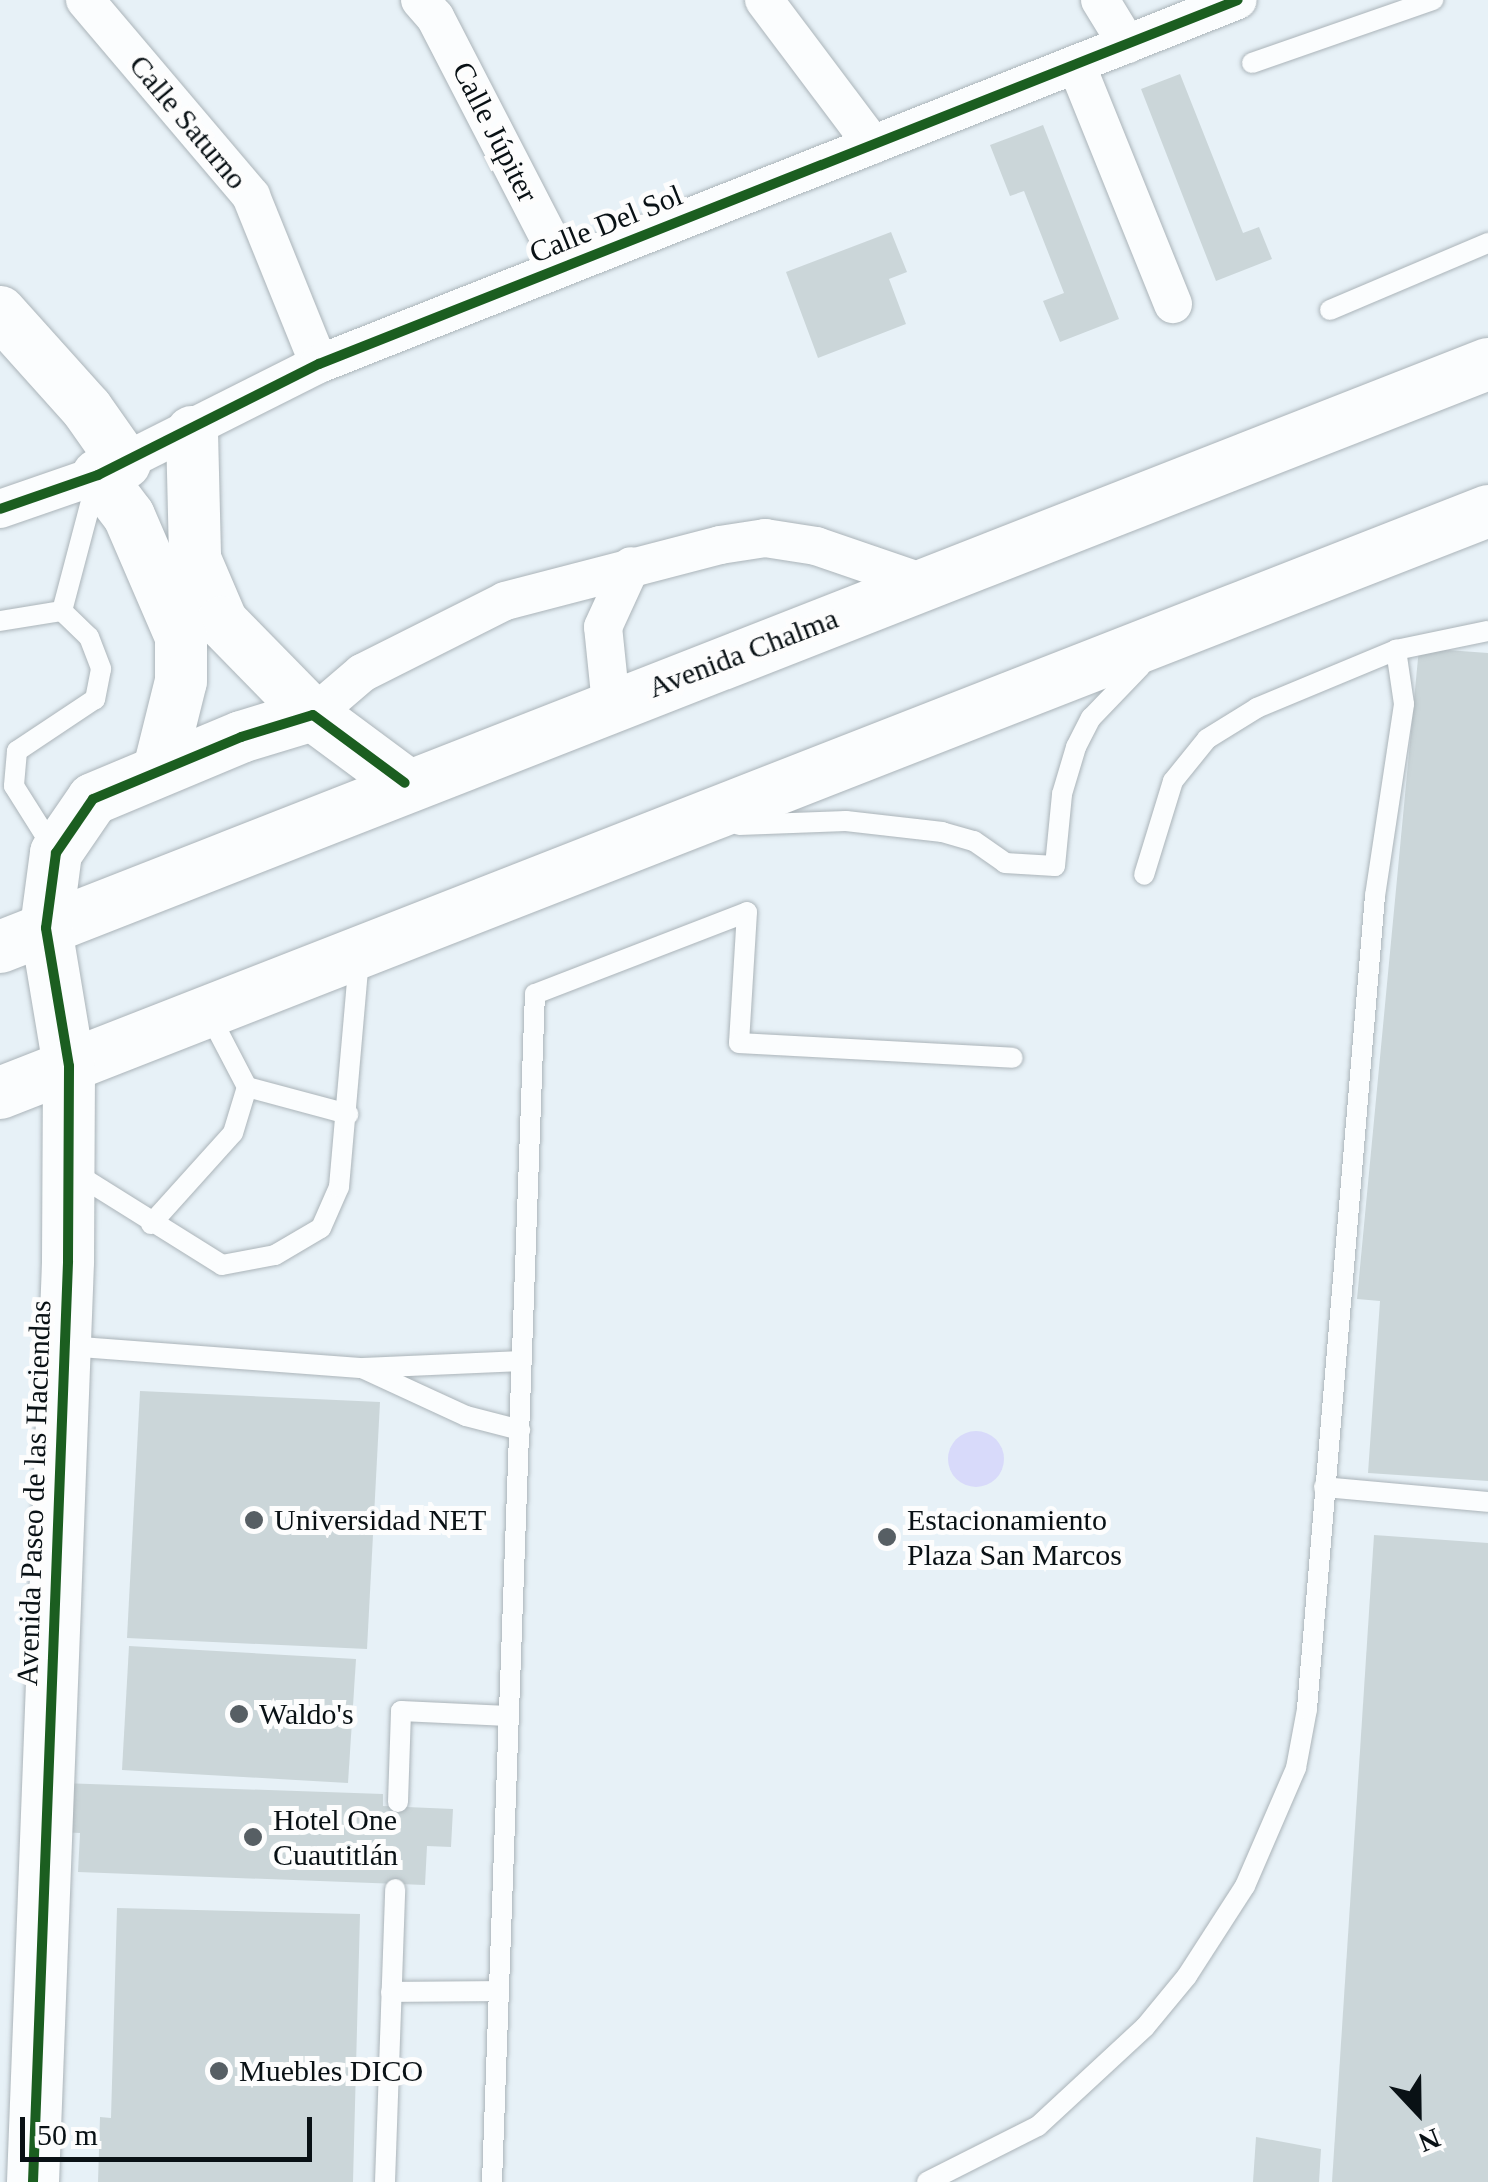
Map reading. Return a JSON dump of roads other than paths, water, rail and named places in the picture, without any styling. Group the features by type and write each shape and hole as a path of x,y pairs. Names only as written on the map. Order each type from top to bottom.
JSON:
{"main road":[{"path":"0,312 87,408 128,516 181,637 182,681 159,769"},
{"name":"Avenida Chalma","path":"23,938 406,783 1488,364"},
{"path":"192,432 195,559 222,622 313,715 406,783"},
{"path":"0,1093 625,844 1488,511"},
{"path":"56,853 94,799 159,769 313,715"},
{"name":"Avenida Paseo de las Haciendas","path":"33,2182 65,1346 69,1066 23,938 56,853"}],"street":[{"name":"Calle Saturno","path":"85,0 251,196 319,364"},
{"name":"Calle Júpiter","path":"420,0 436,17 564,267"},
{"path":"764,0 873,145"},
{"path":"1100,0 1128,44"},
{"name":"Calle Del Sol","path":"0,510 111,469 192,432 319,364 1238,0"},
{"path":"1076,64 1172,304"},
{"path":"313,715 362,673 488,609 632,566 765,538 816,546 924,583"},
{"path":"611,704 603,627 632,566"}],"lane":[{"path":"1252,63 1432,0"},
{"path":"1330,310 1488,242"},
{"path":"62,611 111,469"},
{"path":"0,621 62,611"},
{"path":"56,853 14,786 17,751 94,699 101,669 88,637 62,611"},
{"path":"625,844 759,822 846,821 942,832 974,841 1005,863 1055,866 1062,794 1091,718 1123,679 1194,627"},
{"path":"1144,875 1172,781 1207,739 1256,708 1396,650 1488,631"},
{"path":"926,2182 1016,2140 1096,2079 1188,1976 1245,1886 1296,1768 1307,1710 1375,896 1404,704 1396,650"},
{"path":"492,2182 534,994 747,912 739,1043 1013,1058"},
{"path":"69,1169 151,1224 222,1264 275,1255 321,1228 339,1187 360,950"},
{"path":"151,1224 233,1133 247,1088 207,1011"},
{"path":"247,1088 348,1114"},
{"path":"65,1346 363,1368 522,1360"},
{"path":"363,1368 466,1416 520,1430"},
{"path":"1324,1487 1488,1502"},
{"path":"398,1802 401,1712 508,1716"},
{"path":"385,2182 395,1888"},
{"path":"392,1992 498,1991"}],"water":[{"path":"976,1431 996,1439 1004,1459 996,1479 976,1487 956,1479 948,1459 956,1439"}],"place":[{"name":"Universidad NET","path":"254,1520"},
{"name":"Estacionamiento Plaza San Marcos","path":"887,1537"},
{"name":"Waldo's","path":"239,1714"},
{"name":"Hotel One Cuautitlán","path":"253,1837"},
{"name":"Muebles DICO","path":"219,2071"}]}
